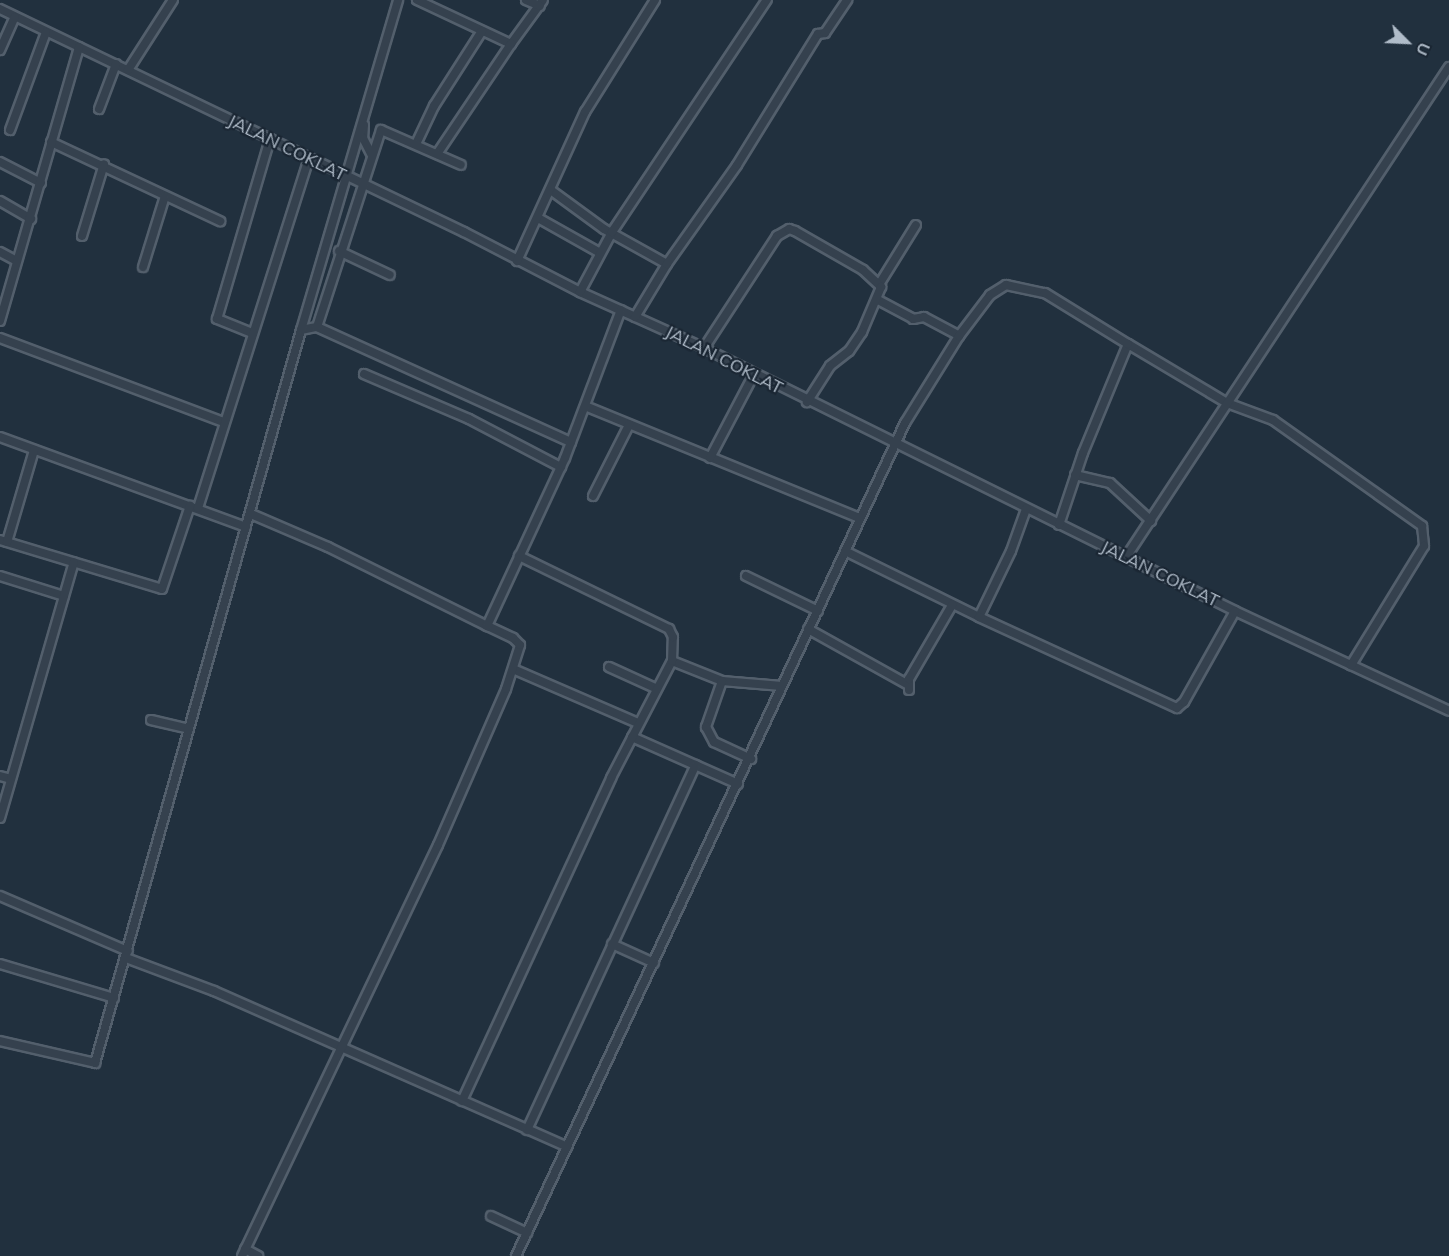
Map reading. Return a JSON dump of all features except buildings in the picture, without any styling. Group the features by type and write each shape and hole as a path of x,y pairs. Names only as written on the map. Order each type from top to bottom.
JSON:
{"street":[{"path":"128,70 173,0"},
{"path":"0,1041 92,1065 127,955 301,330 398,0"},
{"path":"417,0 511,44"},
{"path":"437,154 541,3 526,0"},
{"path":"517,261 552,191 585,112 655,0"},
{"path":"580,292 612,232 767,0"},
{"path":"635,317 664,262 737,165 818,34 825,33 847,0"},
{"name":"JALAN COKLAT","path":"0,9 580,292 704,348 753,376 1235,611 1449,711"},
{"path":"0,50 15,17"},
{"path":"416,144 434,106 482,31"},
{"path":"10,130 46,32"},
{"path":"0,321 2,306 31,219 79,47"},
{"path":"99,109 116,64"},
{"path":"371,154 363,132 377,67"},
{"path":"1126,557 1449,67"},
{"path":"317,327 339,251 381,130 460,165"},
{"path":"252,333 217,319 270,139"},
{"path":"51,142 104,164 165,196 220,221"},
{"path":"34,450 4,541 162,589 224,422 309,158"},
{"path":"0,162 41,183"},
{"path":"81,236 104,164"},
{"path":"552,191 604,230 612,232 664,262"},
{"path":"143,267 165,196"},
{"path":"0,201 31,219"},
{"path":"538,218 600,253"},
{"path":"807,402 830,366 850,349 878,300 880,283 916,225"},
{"path":"704,348 753,272 785,230 807,237 880,283"},
{"path":"339,251 390,275"},
{"path":"0,252 17,261"},
{"path":"516,1256 751,759 808,630 910,412 959,336 990,295 1006,285 1045,293 1227,403 1265,415 1411,515 1424,530 1424,546 1350,665"},
{"path":"878,300 913,319 929,319 959,336"},
{"path":"487,626 561,467 621,310"},
{"path":"301,330 317,327 510,411 571,442"},
{"path":"0,338 224,422"},
{"path":"1059,525 1075,475 1128,344"},
{"path":"364,374 469,419 561,467"},
{"path":"710,458 753,376"},
{"path":"585,406 860,519"},
{"path":"593,496 628,425"},
{"path":"1,440 246,527"},
{"path":"1075,475 1110,483 1150,521"},
{"path":"979,617 1011,551 1026,509"},
{"path":"251,514 328,547 513,638 520,645 513,669 438,846 243,1253 258,1256"},
{"path":"845,551 952,605 1177,708 1184,702 1235,611"},
{"path":"462,1101 638,723 672,660 673,637 669,629 519,556"},
{"path":"0,818 74,562"},
{"path":"0,576 64,596"},
{"path":"746,576 818,611"},
{"path":"808,630 908,687 952,605"},
{"path":"672,660 722,681 783,687"},
{"path":"609,667 655,688"},
{"path":"513,669 638,723"},
{"path":"722,681 706,727 714,742 751,759"},
{"path":"151,720 189,729"},
{"path":"632,737 738,784"},
{"path":"527,1130 696,765"},
{"path":"0,776 11,779"},
{"path":"0,896 127,955 567,1147"},
{"path":"612,944 654,963"},
{"path":"0,964 114,998"},
{"path":"491,1216 527,1233"}]}
